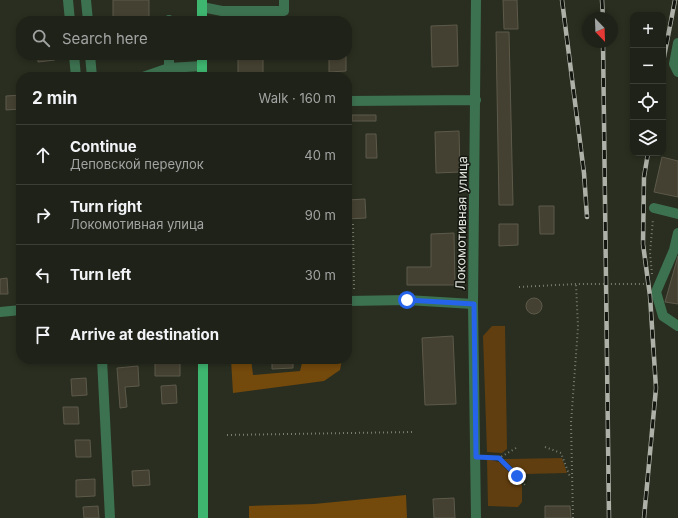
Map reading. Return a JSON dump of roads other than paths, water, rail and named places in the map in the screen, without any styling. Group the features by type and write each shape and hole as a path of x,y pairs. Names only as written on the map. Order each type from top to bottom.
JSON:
{"main road":[{"path":"202,4 202,16"},
{"path":"202,60 202,72"},
{"path":"203,364 203,518"}],"street":[{"path":"68,0 70,16"},
{"path":"86,0 88,16"},
{"path":"202,4 222,11 284,11 284,0"},
{"name":"Локомотивная улица","path":"474,0 476,100 474,304 476,518"},
{"path":"678,43 674,64 678,72"},
{"path":"74,60 76,72"},
{"path":"90,60 92,72"},
{"path":"169,60 169,68"},
{"path":"157,72 169,68 202,66"},
{"path":"352,101 476,100"},
{"path":"654,208 678,214"},
{"path":"678,233 674,250 655,283 663,316 678,326"},
{"path":"352,301 407,300 474,304"},
{"path":"0,312 16,310"},
{"path":"102,364 110,518"}],"railway":[{"path":"562,0 584,173 587,217"},
{"path":"602,0 603,12"},
{"path":"666,48 675,0"},
{"path":"603,48 609,518"},
{"path":"644,518 656,388 650,296 643,244 644,177 648,156"}]}
